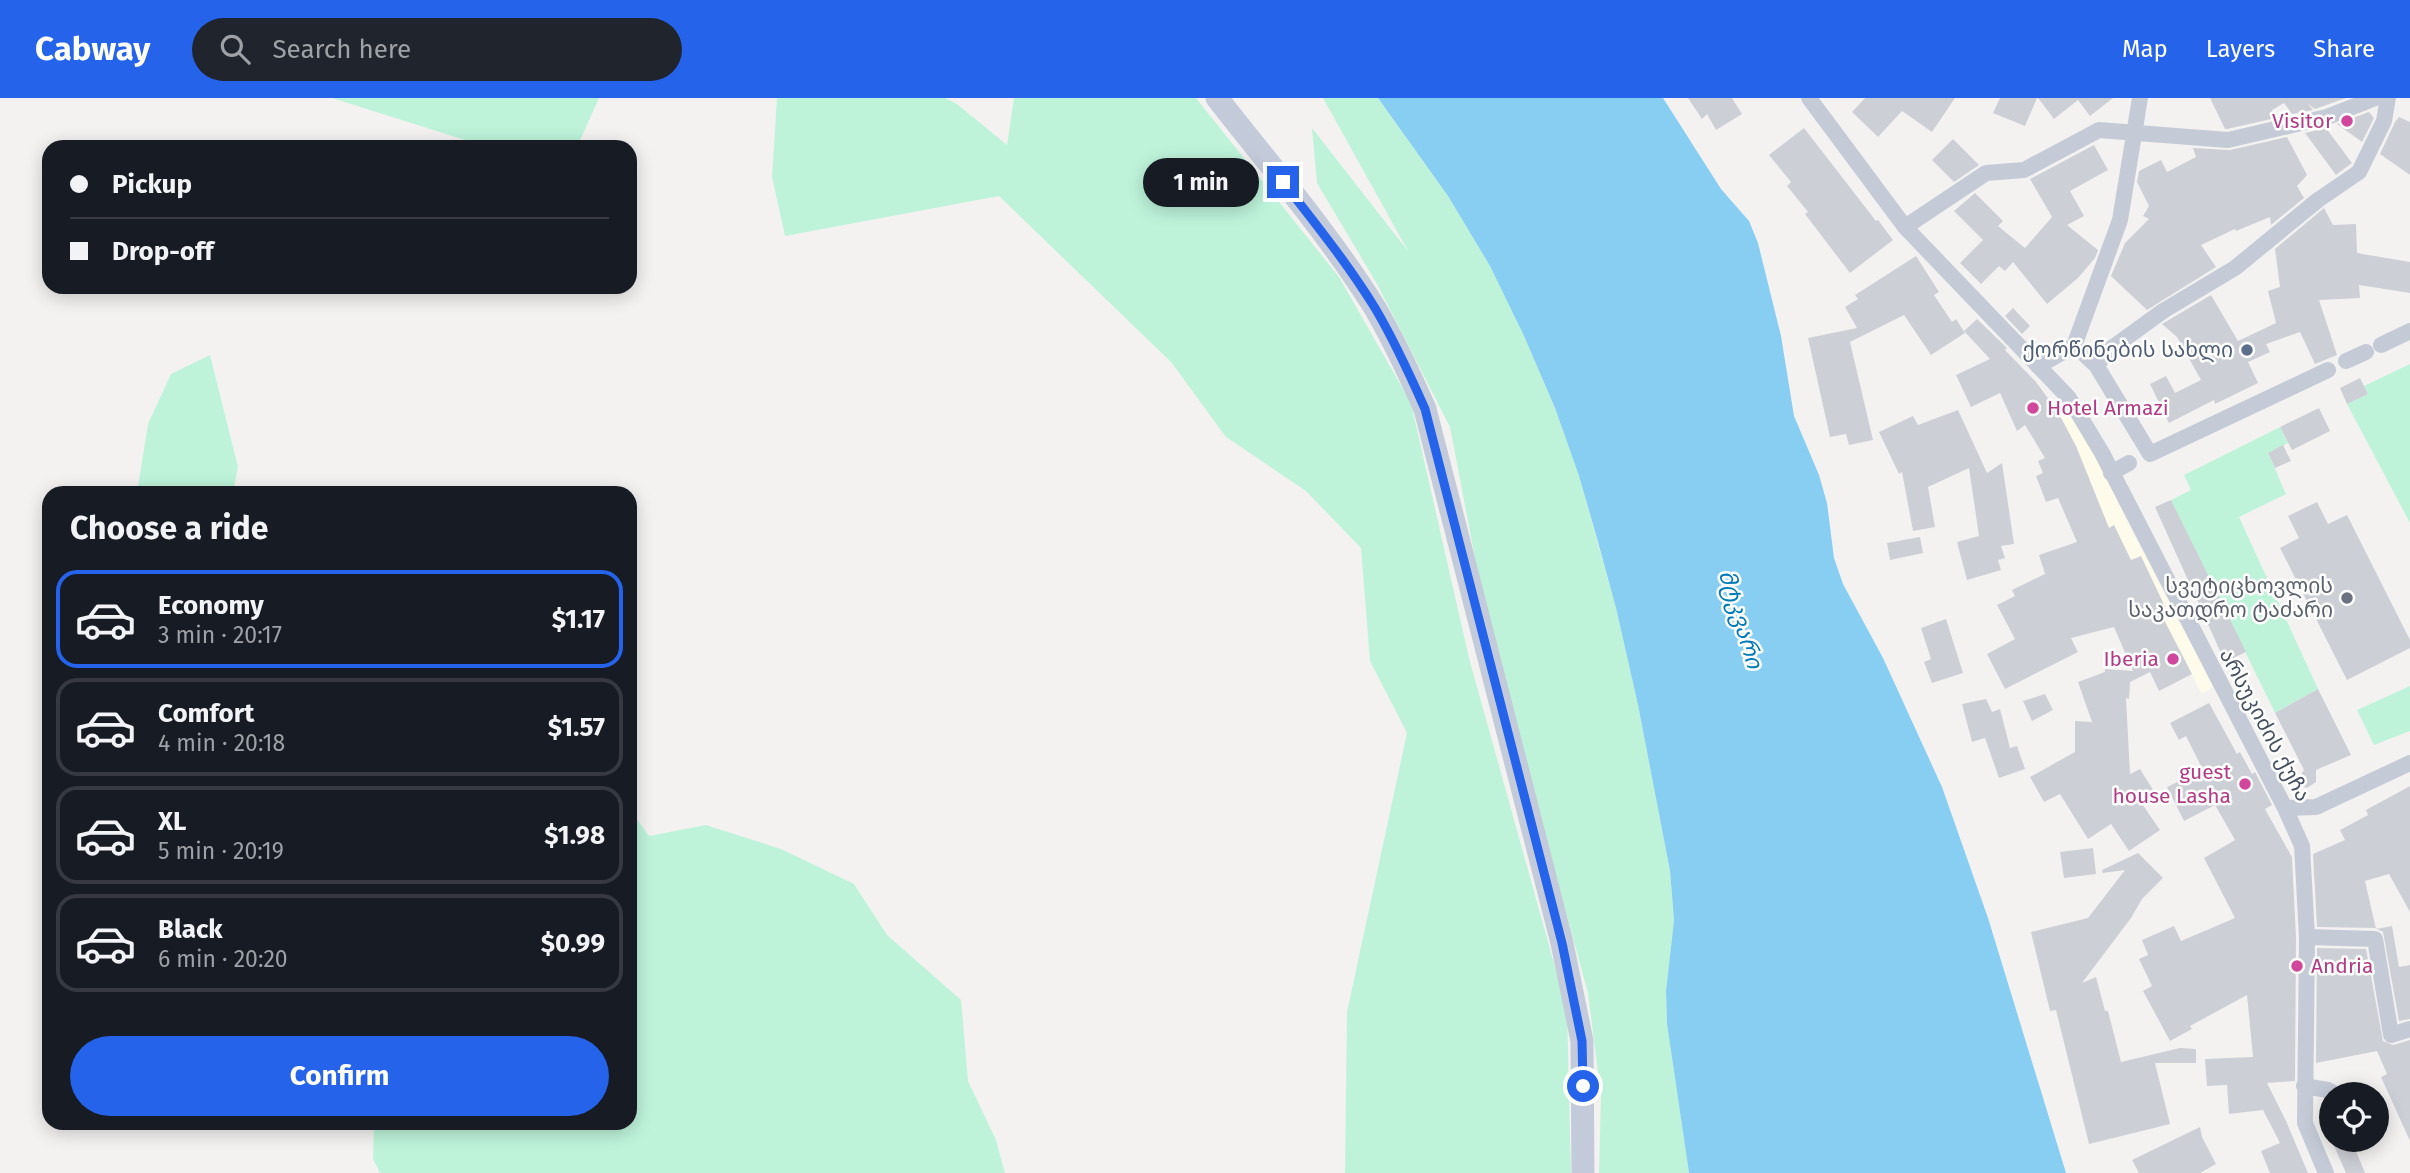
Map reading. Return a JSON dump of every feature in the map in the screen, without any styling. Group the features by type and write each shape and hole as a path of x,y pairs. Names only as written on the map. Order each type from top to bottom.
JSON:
{"main road":[{"path":"1217,98 1332,245 1368,298 1403,360 1425,409 1562,943 1582,1041 1583,1173"}],"street":[{"name":"არსუკიძის ქუჩა","path":"1809,98 1906,227 2069,398 2111,473 2285,808 2302,846 2307,937 2305,1123 2326,1173"},
{"path":"2138,459 2138,434 2085,356 2120,220 2140,98"},
{"path":"1906,227 1986,173 2024,170 2099,130 2228,140 2327,117 2375,98"},
{"path":"2038,366 2112,348 2152,318 2235,268 2318,200 2359,172 2384,121 2388,98"},
{"path":"2381,345 2410,331"},
{"path":"2346,361 2366,352"},
{"path":"2111,473 2328,370"},
{"path":"2285,808 2316,807 2410,763"},
{"path":"2307,937 2375,939 2390,1035 2410,1029"},
{"path":"2304,1086 2319,1088"}],"shaded area":[{"path":"2061,396 2087,436 2125,517 2213,687 2202,694 2159,612 2166,608 2141,557 2131,560 2114,525 2109,528 2076,446 2052,404"}],"green space":[{"path":"332,98 599,98 580,140 465,140"},
{"path":"777,98 945,98 957,104 1007,145 1014,98 1196,98 1339,277 1411,403 1469,658 1567,1010 1571,1173 1345,1173 1347,1012 1407,733 1370,661 1361,548 1306,491 1226,437 1171,362 999,196 785,236 772,177"},
{"path":"1323,98 1378,98 1448,196 1490,266 1524,336 1555,408 1579,476 1616,608 1670,871 1674,920 1666,991 1667,1024 1689,1173 1599,1173 1601,1096 1588,993 1488,626 1450,427 1377,284 1317,183 1312,128 1408,251"},
{"path":"210,355 238,467 234,486 138,486 148,424 171,374"},
{"path":"2410,364 2410,523 2347,404 2368,394 2364,386"},
{"path":"2280,427 2288,443 2268,453 2286,494 2239,517 2318,689 2275,713 2171,500 2191,490 2184,475"},
{"path":"2410,686 2410,731 2374,745 2357,710"},
{"path":"637,819 649,836 706,825 781,849 854,884 887,935 961,1000 968,1081 996,1140 1005,1173 380,1173 373,1159 374,1130 637,1130"}],"water":[{"name":"მტკვარი","path":"1378,98 1663,98 1721,189 1749,221 1758,243 1781,336 1794,416 1819,475 1827,503 1834,558 1843,584 1883,658 1942,787 1988,918 2066,1173 1689,1173 1667,1024 1666,991 1674,920 1670,871 1616,608 1579,476 1555,408 1490,266 1448,196"}],"building":[{"path":"1688,98 1732,98 1742,114 1716,130 1707,114 1702,119"},
{"path":"1865,98 1955,98 1932,132 1902,111 1878,137 1852,112"},
{"path":"2000,98 2037,98 2025,126 1993,113"},
{"path":"2038,98 2113,98 2090,116 2078,100 2054,119"},
{"path":"2210,98 2346,98 2315,109 2308,104 2313,110 2292,114 2284,103 2272,110 2276,118 2225,129"},
{"path":"2369,112 2374,118 2362,142 2337,124"},
{"path":"2399,117 2410,122 2410,175 2380,154"},
{"path":"1804,128 1893,240 1850,273 1805,214 1808,212 1787,186 1791,182 1769,155"},
{"path":"2326,128 2352,163 2336,175 2305,133"},
{"path":"2287,137 2307,175 2297,186 2304,198 2271,225 2270,217 2201,245 2216,267 2147,310 2111,276 2125,243 2149,219 2143,216 2149,206 2137,182 2139,171 2161,160 2167,172 2196,157 2193,148 2230,150"},
{"path":"1953,139 1979,165 1954,182 1932,160"},
{"path":"2094,145 2108,170 2070,191 2084,216 2067,225 2098,250 2095,258 2078,278 2047,304 2013,262 2005,271 1999,266 1981,284 1960,263 1983,240 1954,211 1975,193 2003,221 1998,226 2025,248 2052,217 2030,179"},
{"path":"2324,208 2333,225 2356,224 2357,253 2410,262 2410,293 2359,285 2360,298 2319,300 2337,355 2315,364 2300,332 2266,344 2270,352 2248,362 2258,383 2215,404 2214,400 2169,423 2150,384 2166,376 2175,393 2201,380 2177,337 2162,324 2211,295 2238,341 2276,323 2268,291 2280,287 2275,249"},
{"path":"1916,256 1939,292 1934,295 1952,322 1956,319 1965,333 1931,355 1904,315 1850,342 1873,440 1849,445 1846,434 1830,437 1808,338 1857,328 1845,307 1858,299 1855,295"},
{"path":"2013,308 2030,326 2022,334 2005,316"},
{"path":"1977,319 2007,348 2005,350 2036,382 2058,412 2076,446 2109,528 2114,525 2131,560 2141,556 2166,609 2160,612 2192,674 2159,691 2150,672 2130,682 2129,699 2126,698 2130,774 2140,769 2155,793 2140,801 2160,830 2129,851 2111,824 2088,839 2060,794 2044,802 2030,777 2075,752 2075,721 2092,722 2078,682 2105,672 2105,669 2133,671 2114,627 2071,638 2078,652 2005,689 1987,654 2015,639 1997,605 2015,596 2012,590 2045,574 2039,555 2077,542 2058,498 2046,502 2036,476 2043,473 2038,461 2045,458 2025,425 2017,431 2000,393 1971,407 1956,375 1990,359 1964,331"},
{"path":"2360,378 2368,394 2347,404 2340,388"},
{"path":"2319,408 2330,431 2292,450 2280,427"},
{"path":"1958,410 1987,473 2002,463 2014,544 2001,546 2005,558 1998,560 2001,570 1967,580 1957,542 1979,536 1969,468 1928,487 1935,527 1913,531 1902,472 1899,474 1879,432 1913,416 1918,425"},
{"path":"2283,445 2291,461 2275,468 2268,453"},
{"path":"2171,500 2246,652 2225,662 2155,507"},
{"name":"სვეტიცხოვლის საკათდრო ტაძარი","path":"2317,502 2328,524 2347,515 2410,640 2410,648 2347,680 2280,548 2299,538 2288,516"},
{"path":"1920,537 1923,553 1890,560 1887,543"},
{"path":"1946,619 1963,673 1932,683 1924,662 1931,659 1921,628"},
{"path":"2318,689 2351,755 2316,770 2316,782 2307,788 2300,785 2299,777 2304,770 2275,713"},
{"path":"2045,694 2053,710 2032,721 2023,701"},
{"path":"1986,699 1992,712 2000,709 2010,748 2017,746 2025,769 1999,778 1985,738 1972,742 1962,704"},
{"path":"2209,703 2237,754 2240,752 2252,774 2255,772 2272,805 2265,809 2292,857 2296,937 2295,1081 2267,1083 2308,1173 2270,1173 2261,1151 2280,1143 2263,1110 2229,1114 2227,1085 2207,1086 2205,1059 2253,1057 2247,995 2190,1026 2192,1029 2170,1041 2143,991 2152,986 2139,959 2148,955 2142,940 2174,926 2181,941 2235,918 2204,858 2235,840 2215,805 2184,821 2167,787 2203,770 2186,736 2179,740 2170,723"},
{"path":"2410,786 2410,912 2389,874 2365,881 2376,928 2317,927 2313,854 2345,840 2340,830 2368,815 2366,810"},
{"path":"2093,848 2096,874 2064,878 2060,852"},
{"path":"2138,853 2163,878 2142,899 2082,983 2096,977 2121,1062 2180,1048 2196,1049 2196,1063 2155,1063 2170,1124 2089,1144 2056,1010 2050,1011 2031,932 2088,918 2125,870 2103,873 2102,870"},
{"path":"2392,926 2399,967 2410,965 2410,1019 2399,1021 2383,932 2377,929"},
{"path":"2317,948 2366,949 2383,1041 2393,1045 2410,1040 2410,1141 2389,1095 2389,1082 2383,1082 2381,1077 2387,1074 2377,1051 2316,1063"},
{"path":"2200,1127 2202,1137 2216,1164 2200,1173 2139,1173 2132,1160"},
{"path":"2337,1152 2356,1152 2365,1173 2346,1173"}],"place":[{"name":"Visitor","path":"2347,121"},
{"name":"ქორწინების სახლი","path":"2247,350"},
{"name":"Hotel Armazi","path":"2033,408"},
{"name":"სვეტიცხოვლის საკათდრო ტაძარი","path":"2347,598"},
{"name":"Iberia","path":"2173,659"},
{"name":"guest house Lasha","path":"2245,784"},
{"name":"Andria","path":"2297,966"}],"route":[{"path":"1283,182 1332,245 1375,308 1425,409 1562,943 1582,1041 1583,1086"}]}
